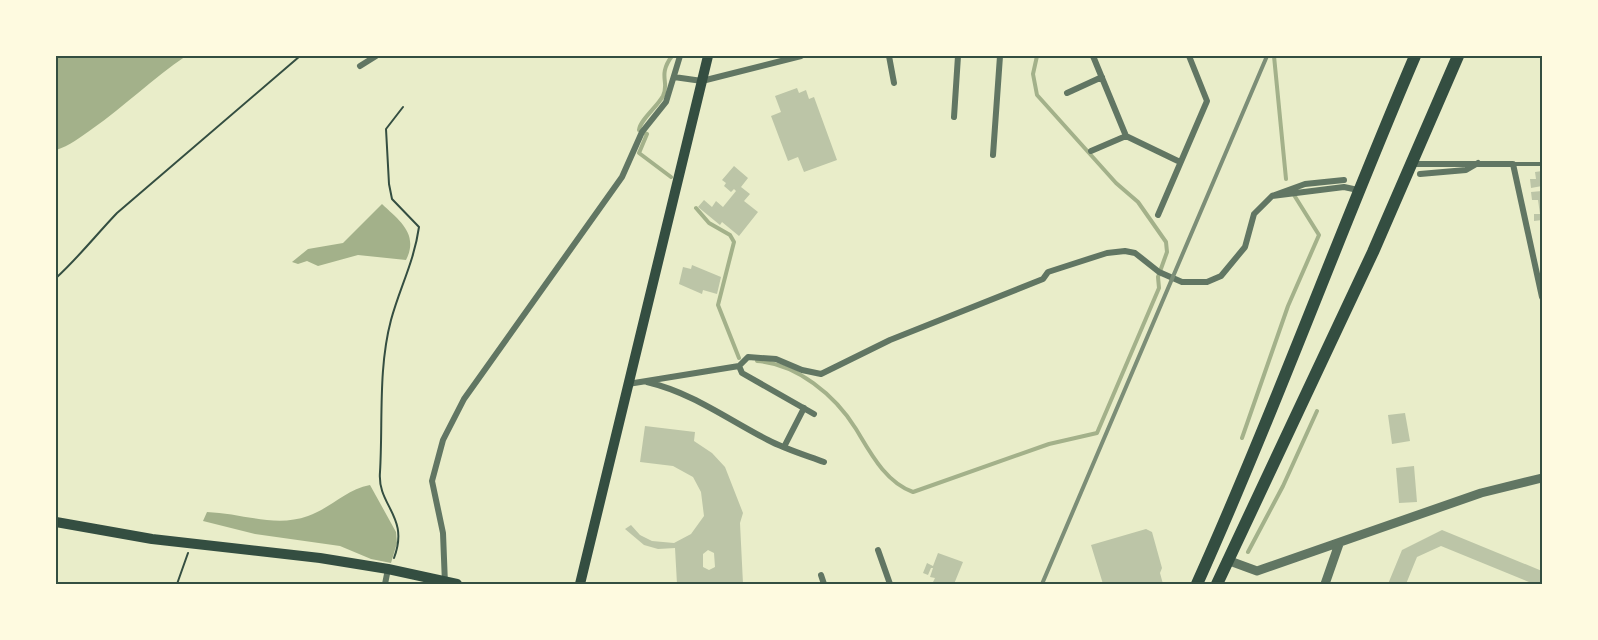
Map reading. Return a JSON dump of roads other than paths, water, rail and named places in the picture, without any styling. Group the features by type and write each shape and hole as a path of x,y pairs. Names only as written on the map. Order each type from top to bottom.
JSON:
{"highway":[{"path":"1197,585 1247,472 1358,190 1415,56"},
{"path":"1216,585 1373,252 1458,56"}],"main road":[{"path":"580,585 708,56"},
{"path":"56,522 152,539 320,558 388,569 457,585"}],"street":[{"path":"360,66 376,56"},
{"path":"445,583 443,533 432,481 435,460 450,423 464,399 622,177 642,132 666,102 680,56"},
{"path":"674,76 702,81 801,56"},
{"path":"889,56 894,83"},
{"path":"954,117 958,56"},
{"path":"993,155 1000,56"},
{"path":"1093,56 1126,136 1180,162"},
{"path":"1158,215 1207,101 1189,56"},
{"path":"1067,93 1102,77"},
{"path":"1091,151 1126,136"},
{"path":"1420,174 1466,170 1478,163"},
{"path":"1411,164 1513,164 1542,297"},
{"path":"627,384 646,382 664,376 739,366 748,357 768,357 821,374 890,340 1043,279 1048,272 1107,253 1125,251 1135,254 1160,273 1182,282 1207,282 1221,276 1245,247 1254,213 1272,196 1305,184 1344,180"},
{"path":"1272,196 1344,187 1358,190"},
{"path":"739,366 742,373 814,414"},
{"path":"646,382 668,387 702,402 769,441 824,462"},
{"path":"784,447 804,408"},
{"path":"1227,560 1257,571 1481,493 1542,478"},
{"path":"1325,585 1339,544"},
{"path":"878,550 890,585"},
{"path":"385,585 388,569"},
{"path":"820,575 824,585"}],"lane":[{"path":"1513,164 1542,164"}],"waterway":[{"path":"639,130 642,122 663,96 665,69 672,56"},
{"path":"757,361 786,368 814,383 826,393 847,416 886,474 913,492 1049,444 1097,433 1159,288 1158,277 1167,252 1166,242 1138,202 1116,183 1037,95 1033,74 1037,56"},
{"path":"1274,56 1286,179"},
{"path":"644,133 647,134 639,153 671,177"},
{"path":"1242,438 1288,306 1319,235 1294,195"},
{"path":"696,208 709,223 730,235 734,242 718,305 739,358"},
{"path":"1248,552 1283,486 1317,411"}],"railway":[{"path":"1042,584 1267,56"}]}
